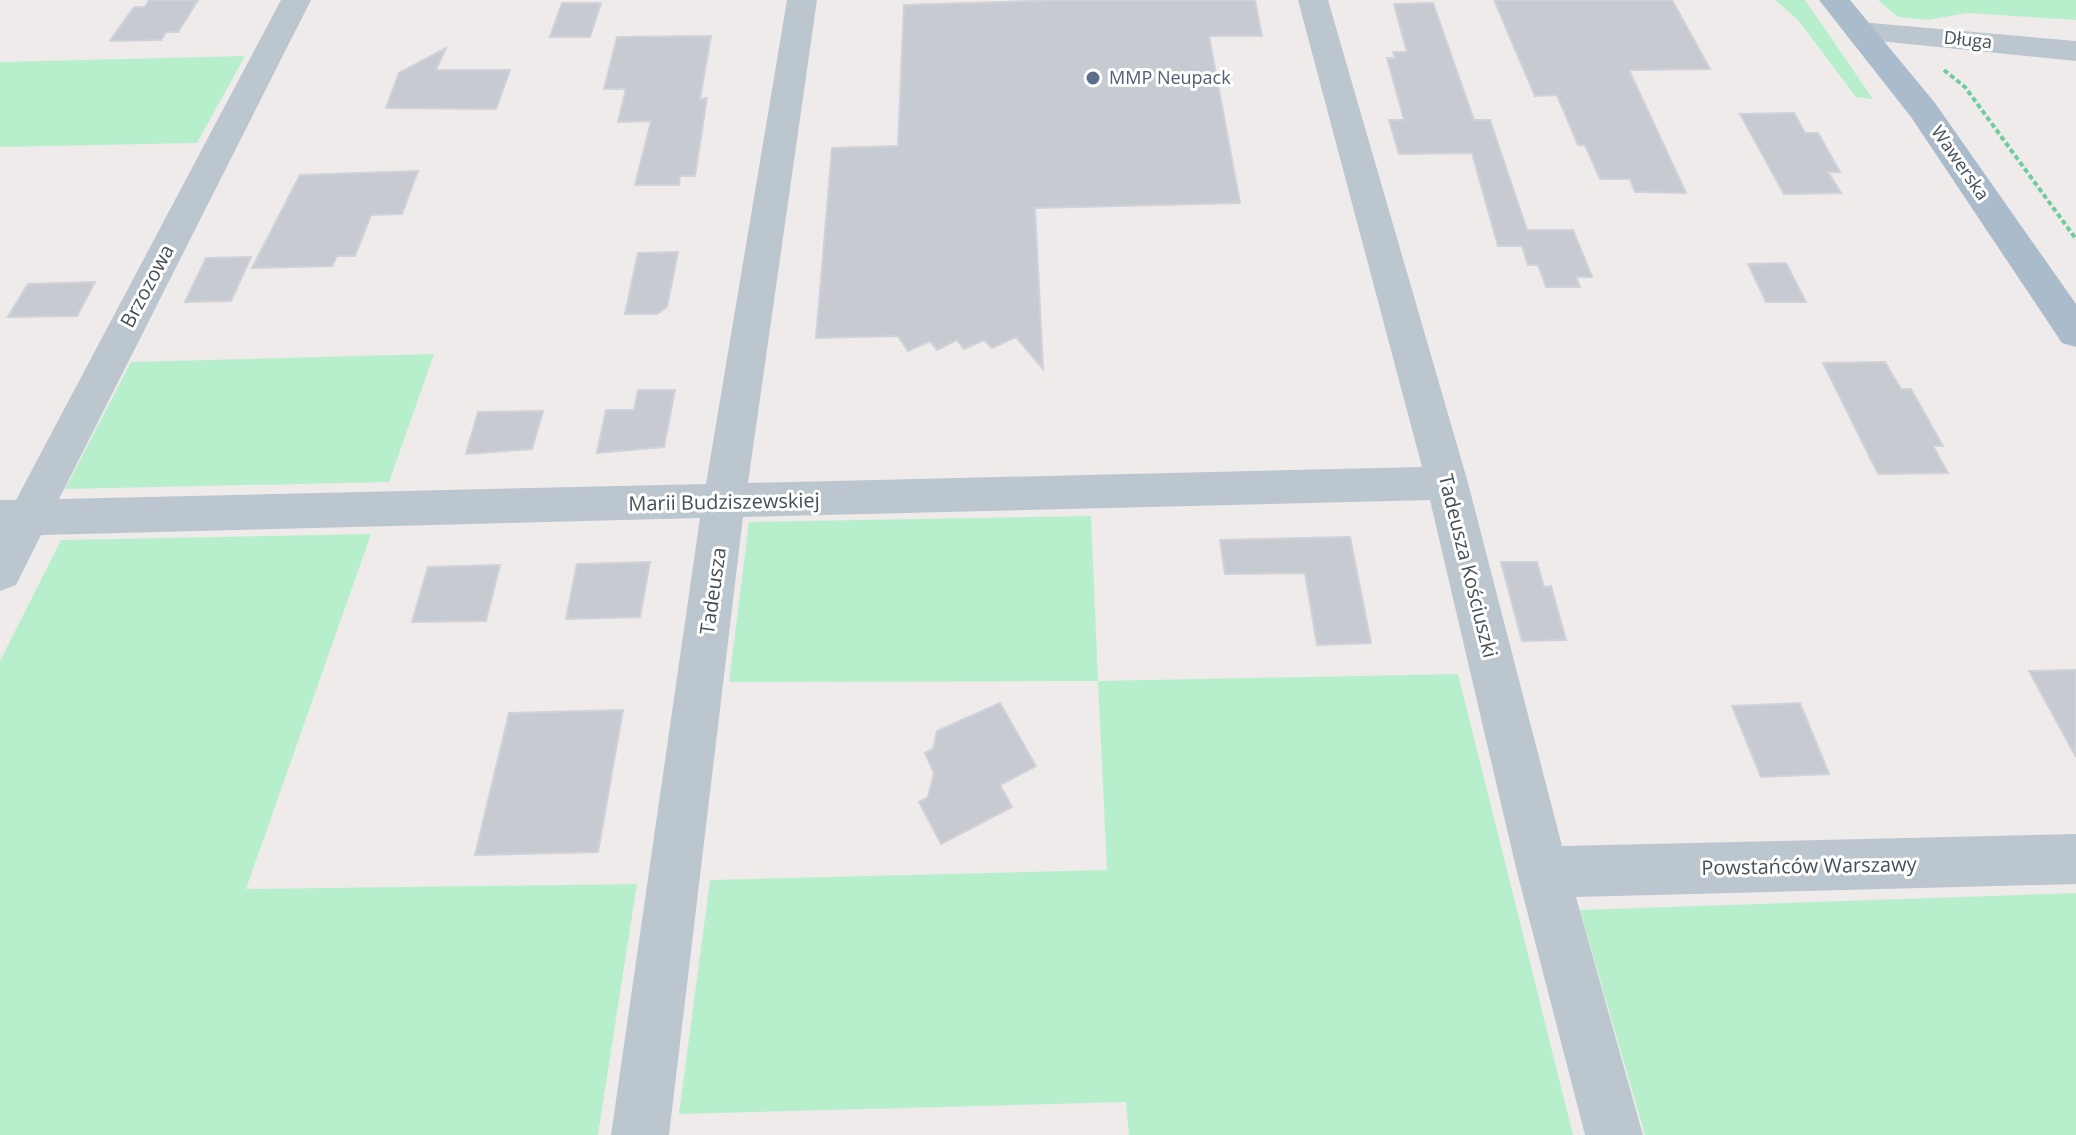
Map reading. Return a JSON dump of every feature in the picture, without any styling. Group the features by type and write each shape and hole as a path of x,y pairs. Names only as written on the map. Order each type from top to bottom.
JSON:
{"main road":[{"name":"Wawerska","path":"1834,0 1923,110 2076,333"}],"street":[{"name":"Brzozowa","path":"0,572 13,518 296,0"},
{"name":"Tadeusza","path":"640,1135 724,502 802,0"},
{"name":"Tadeusza Kościuszki","path":"1313,0 1447,483 1543,872 1614,1135"},
{"name":"Długa","path":"1860,31 2076,51"},
{"name":"Marii Budziszewskiej","path":"13,518 1447,483"},
{"name":"Powstańców Warszawy","path":"1543,872 2076,859"}],"path":[{"path":"1933,61 1965,87 2076,239"}],"green space":[{"path":"1775,0 1805,0 1873,99 1856,97 1798,20"},
{"path":"1878,0 2076,0 2076,20 1967,13 1927,20 1898,17"},
{"path":"245,56 197,143 0,147 0,62"},
{"path":"434,354 389,482 65,489 131,362"},
{"path":"1091,516 1098,681 729,682 749,522"},
{"path":"371,534 246,889 637,884 598,1135 0,1135 0,661 61,540"},
{"path":"1458,674 1573,1135 1129,1135 1126,1102 679,1114 710,880 1107,870 1098,681"},
{"path":"2076,893 2076,1135 1645,1135 1580,910"}],"building":[{"path":"149,0 198,0 178,32 166,32 161,40 110,41 134,7 145,7"},
{"path":"1062,0 1255,0 1262,36 1209,36 1240,203 1035,208 1043,369 1016,337 992,348 984,340 964,349 957,340 937,350 930,341 908,351 898,336 816,338 832,148 898,146 904,5"},
{"path":"1494,0 1672,0 1710,69 1629,70 1686,193 1635,192 1630,179 1600,179 1585,145 1578,145 1557,95 1535,96"},
{"path":"562,3 601,3 590,37 550,37"},
{"path":"1433,3 1474,120 1490,120 1527,230 1573,230 1592,277 1576,277 1580,287 1546,287 1538,265 1528,265 1522,246 1498,246 1472,153 1399,154 1389,120 1404,120 1387,58 1395,58 1393,52 1407,52 1394,4"},
{"path":"711,36 700,99 707,98 695,176 680,176 679,185 635,185 651,121 618,122 626,89 604,89 617,37"},
{"path":"446,48 436,70 510,70 496,109 386,108 399,73"},
{"path":"1794,113 1805,133 1818,133 1840,172 1828,172 1841,193 1784,194 1740,114"},
{"path":"418,171 402,214 371,215 355,256 337,256 332,266 252,268 300,175"},
{"path":"678,252 667,307 657,314 625,314 638,253"},
{"path":"251,257 231,301 185,302 206,258"},
{"path":"1786,263 1806,302 1766,302 1748,264"},
{"path":"95,282 77,316 8,317 28,284"},
{"path":"1885,362 1901,389 1911,389 1943,446 1933,446 1948,473 1878,474 1823,363"},
{"path":"638,390 675,390 664,447 597,453 606,410 634,410"},
{"path":"543,411 532,449 466,454 478,412"},
{"path":"1350,537 1371,643 1317,645 1305,573 1225,574 1220,540"},
{"path":"650,562 640,617 566,619 577,564"},
{"path":"1501,562 1537,562 1544,587 1551,586 1566,640 1522,641"},
{"path":"500,565 486,621 412,622 428,567"},
{"path":"2076,670 2076,757 2029,671"},
{"path":"1000,703 1036,766 1000,785 1012,807 941,844 919,802 928,797 934,773 925,753 933,749 937,731"},
{"path":"1800,703 1829,774 1761,777 1732,706"},
{"path":"623,710 598,852 475,855 509,713"}],"place":[{"name":"MMP Neupack","path":"1093,78"}]}
